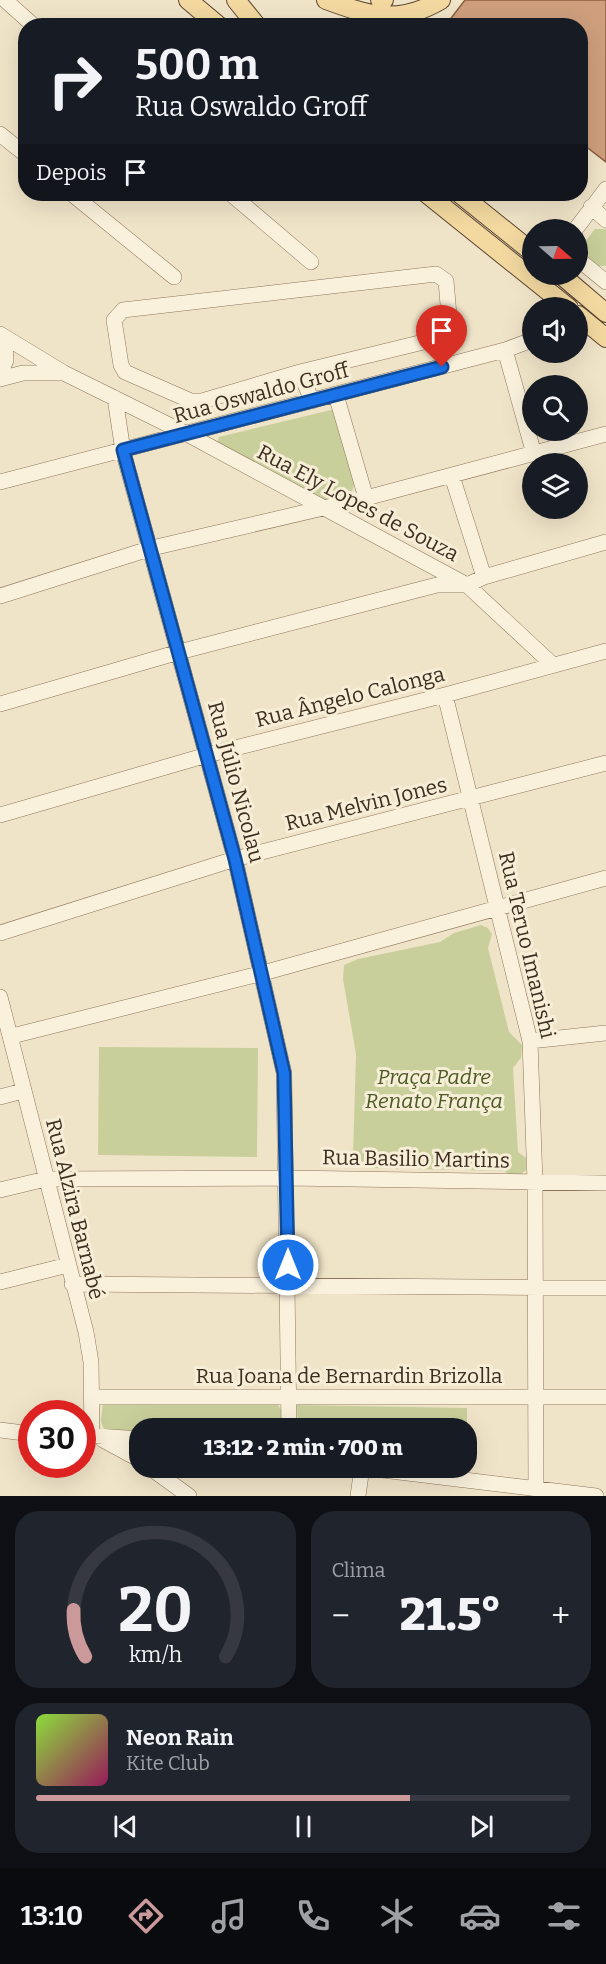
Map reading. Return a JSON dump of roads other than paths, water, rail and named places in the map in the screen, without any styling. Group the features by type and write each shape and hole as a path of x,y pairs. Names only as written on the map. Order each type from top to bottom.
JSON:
{"main road":[{"path":"188,0 209,18"},
{"path":"236,0 251,18"},
{"path":"326,0 356,11 388,17 408,16 441,0"},
{"path":"436,201 554,297"},
{"path":"469,201 522,244"},
{"path":"573,285 606,314"},
{"path":"588,326 606,338"}],"street":[{"path":"4,0 25,18"},
{"path":"0,134 18,149"},
{"path":"583,219 606,189"},
{"path":"81,201 174,277"},
{"path":"239,201 311,262"},
{"path":"591,207 606,220"},
{"path":"588,267 606,282"},
{"path":"436,274 446,281 450,327 444,337 300,372 202,401 181,398 126,372 121,365 114,320 123,310 436,274"},
{"path":"588,318 606,314"},
{"path":"3,336 6,360 0,377 23,373 64,373"},
{"name":"Rua Ely Lopes de Souza","path":"3,336 64,373 187,434 467,585 552,664"},
{"name":"Rua Oswaldo Groff","path":"0,482 336,395 522,344"},
{"path":"505,350 534,453"},
{"path":"300,372 312,401"},
{"path":"336,395 366,498"},
{"name":"Rua Júlio Nicolau","path":"115,398 123,450 152,548 235,859 263,972 284,1073 288,1178 290,1418"},
{"path":"538,453 606,434"},
{"path":"0,596 152,548 452,477 522,457"},
{"path":"452,477 484,577"},
{"path":"279,517 286,510 284,488"},
{"path":"0,704 179,652 436,585 467,585 484,577 606,542"},
{"path":"406,593 418,583 421,572 419,559"},
{"name":"Rua Ângelo Calonga","path":"0,815 207,754 445,695 606,651"},
{"name":"Rua Teruo Imanishi","path":"445,695 530,1041 535,1182 536,1492"},
{"name":"Rua Melvin Jones","path":"0,933 235,859 606,763"},
{"path":"12,1036 263,972 606,878"},
{"name":"Rua Alzira Barnabé","path":"1,1002 12,1036 23,1091 86,1332 91,1362 92,1400"},
{"path":"530,1041 606,1032"},
{"path":"0,1097 23,1091"},
{"name":"Rua Basilio Martins","path":"0,1190 46,1179 288,1178 606,1183"},
{"path":"0,1282 68,1265"},
{"path":"72,1284 606,1288"},
{"name":"Rua Joana de Bernardin Brizolla","path":"92,1397 606,1397"},
{"path":"0,1430 18,1432"},
{"path":"96,1436 129,1438"},
{"path":"96,1439 129,1455"},
{"path":"164,1478 189,1496"},
{"path":"358,1496 359,1478"},
{"path":"437,1478 536,1492 596,1496"}],"park label":[{"name":"Praça Padre Renato França","path":"434,1089"}]}
